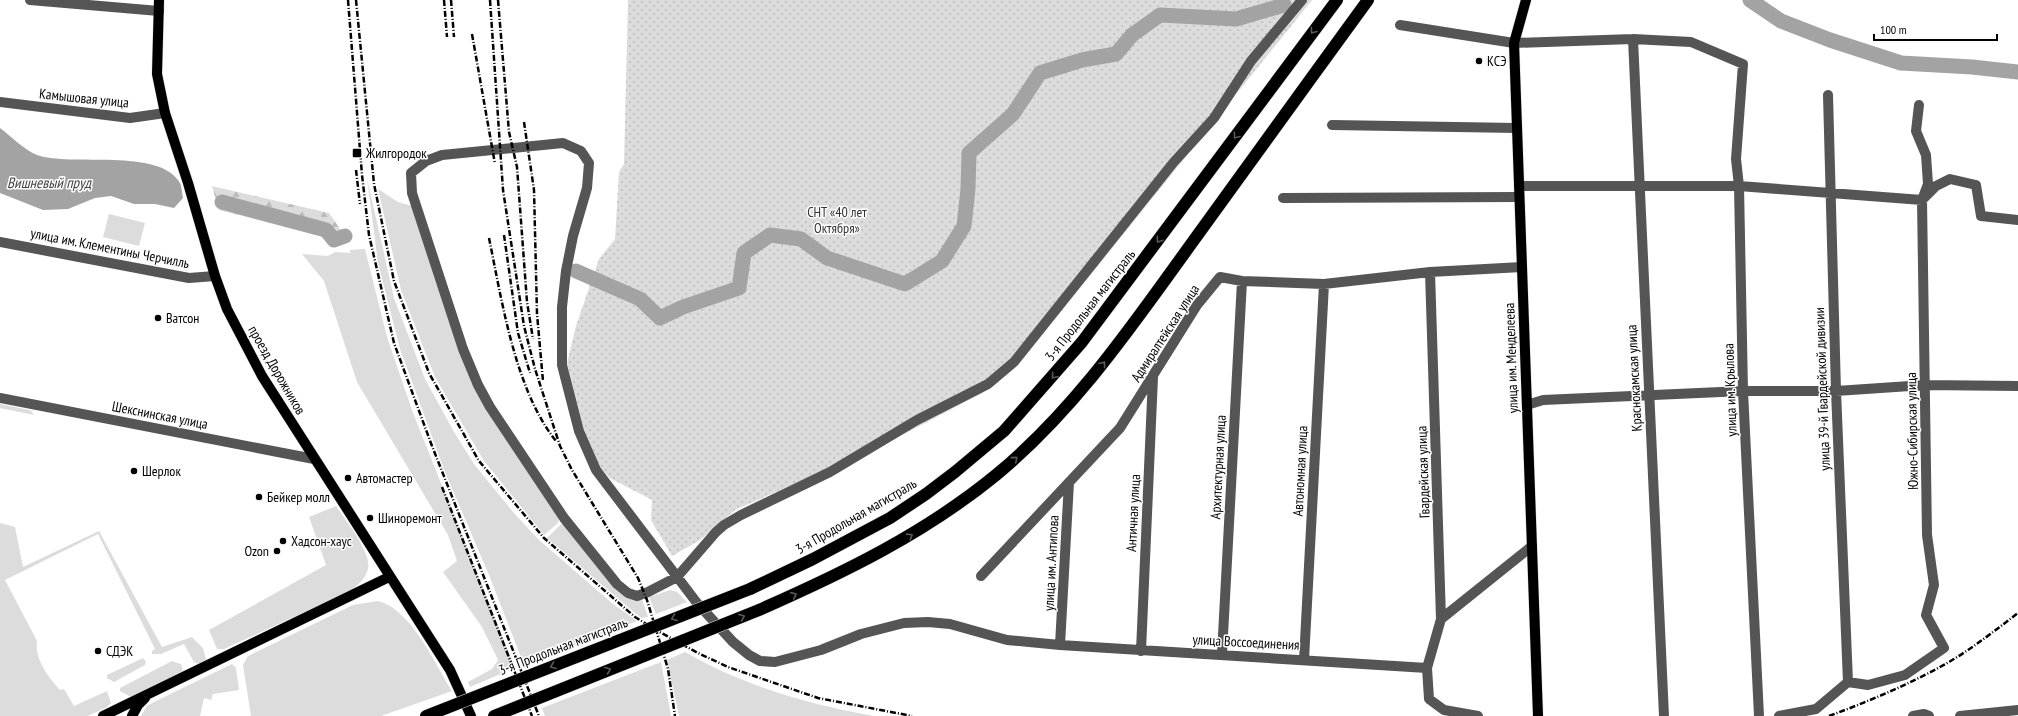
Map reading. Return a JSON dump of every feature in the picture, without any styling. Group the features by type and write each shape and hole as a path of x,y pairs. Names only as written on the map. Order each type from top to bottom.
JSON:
{"highway":[{"name":"3-я Продольная магистраль","path":"426,716 750,589 813,560 890,518 926,494 955,472 1004,431 1082,342 1337,0"},
{"path":"494,716 758,610 864,562 929,524 996,475 1055,420 1082,390 1146,306 1368,0"}],"main road":[{"name":"проезд Дорожников","path":"159,0 157,74 165,113 188,183 215,276 227,309 246,348 314,459 450,670 471,716"},
{"name":"улица им. Менделеева","path":"1526,0 1514,43 1538,716"},
{"path":"103,716 389,577"},
{"path":"132,716 141,701 155,690"}],"street":[{"path":"30,0 159,12"},
{"path":"677,577 716,532 724,525 741,515 830,472 917,420 988,384 1014,362 1172,163 1214,118 1252,61 1302,0"},
{"path":"1400,25 1514,43 1632,39"},
{"name":"улица им. Крылова","path":"1632,39 1691,42 1743,64 1736,159 1739,186 1743,391 1759,716"},
{"name":"Краснокамская улица","path":"1632,39 1664,716"},
{"name":"улица 39-й Гвардейской дивизии","path":"1828,95 1836,390 1848,682"},
{"name":"Камышовая улица","path":"0,102 130,118 165,113"},
{"name":"Южно-Сибирская улица","path":"1848,682 1868,685 1905,675 1944,648 1926,615 1934,585 1927,535 1926,386 1922,200 1928,184 1926,156 1916,131 1919,105"},
{"path":"1332,125 1517,128"},
{"name":"улица Воссоединения","path":"677,577 637,596 628,594 617,584 564,518 490,408 462,349 412,193 411,173 426,161 442,155 563,143 580,151 589,164 587,188 573,236 566,271 562,307 562,365 579,431 596,470 697,603 733,642 748,655 760,661 775,662 821,650 861,634 904,623 928,622 950,624 980,634 1006,640 1060,645 1427,668"},
{"path":"1519,186 1739,186 1922,200 1936,186 1950,179 1976,185 1981,216 2018,220"},
{"path":"1284,198 1519,197"},
{"name":"улица им. Клементины Черчилль","path":"0,242 189,278 215,276"},
{"name":"Адмиралтейская улица","path":"981,576 1120,428 1197,305 1220,277 1242,280 1324,284 1430,272 1522,267"},
{"name":"Гвардейская улица","path":"1427,668 1441,619 1430,272"},
{"name":"Архитектурная улица","path":"1222,654 1242,280"},
{"name":"Автономная улица","path":"1304,660 1324,284"},
{"name":"Античная улица","path":"1141,651 1153,377"},
{"path":"1527,404 1543,400 1743,391 1836,390 1926,386 2018,386"},
{"name":"Шекснинская улица","path":"0,398 314,459"},
{"name":"улица им. Антипова","path":"1060,645 1069,482"},
{"path":"1441,619 1532,546"},
{"path":"1427,668 1429,699 1444,710 1478,716"},
{"path":"1779,716 1816,709 1848,682"},
{"path":"1960,716 2018,710"},
{"path":"1913,716 1924,714 1929,716"}],"green space":[{"name":"СНТ «40 лет Октября»","path":"628,0 1312,0 1018,365 982,393 891,441 735,510 700,540 672,556 651,520 652,500 610,478 600,468 584,429 567,363 576,326 599,259 615,239 619,172 624,164"},
{"path":"367,178 394,298 425,379 454,432 474,464 513,512 539,540 613,604 637,621 524,665 489,575 445,472 400,349 378,263"},
{"path":"212,186 329,213 343,233 327,238 219,210"},
{"path":"378,189 398,202 412,206 462,348 520,460 559,519 558,523 544,535 484,461 435,377 401,290"},
{"path":"109,214 145,223 139,246 103,237"},
{"path":"365,249 387,337 413,413 515,668 470,687 468,682 492,669 498,660 482,627 443,572 457,561 448,535 357,382 324,281 302,254 328,256 335,252 350,253 350,250"},
{"path":"0,404 30,410 34,415 0,408"},
{"path":"336,506 357,536 366,554 368,569 361,581 350,591 224,649 217,649 209,630 326,565 309,517"},
{"path":"0,523 15,527 23,567 99,531 162,647 192,637 203,648 206,660 198,664 194,662 184,644 161,654 152,654 152,651 155,649 98,534 5,580 37,641 38,655 43,668 60,690 64,689 74,706 107,691 111,703 107,707 88,716 0,716"},
{"path":"561,524 565,525 613,584 642,599 648,617 642,618 635,613 547,538"},
{"path":"670,590 677,592 687,602 656,614 649,597"},
{"path":"378,601 390,606 411,626 430,653 452,691 381,716 251,716 243,665 248,656 353,605"},
{"path":"685,652 730,675 753,684 825,706 874,716 679,716 667,660"},
{"path":"143,658 146,662 145,665 114,682 107,678 107,675"},
{"path":"172,661 181,664 183,671 181,673 131,697 120,691 120,688"},
{"path":"661,662 671,716 545,716 542,708"},
{"path":"232,664 236,668 239,690 213,694 211,700 204,698 200,716 141,716 147,706 154,702"}],"water":[{"name":"Вишневый пруд","path":"0,128 22,146 37,155 52,158 135,161 154,165 169,172 180,183 183,198 174,208 155,204 134,204 111,196 95,198 68,209 43,210 0,193"}],"waterway":[{"path":"1750,0 1781,21 1830,40 1901,63 1972,67 2018,72"},
{"path":"576,271 640,299 660,318 683,307 739,288 744,253 770,235 801,239 827,258 905,284 942,261 964,226 968,189 969,153 1013,114 1040,73 1082,60 1116,54 1132,35 1160,15 1236,19 1284,5"},
{"path":"222,202 326,230 334,240 345,236"}],"railway":[{"path":"348,0 362,175 369,235 394,343 432,446 539,716"},
{"path":"356,0 374,184 394,281 429,373 479,461 544,538 635,617 656,630 698,653 728,667 818,698 912,716"},
{"path":"444,0 447,37"},
{"path":"451,0 454,37"},
{"path":"490,0 503,190 524,326 535,369 560,446 572,470 638,578 647,600 668,669 675,716"},
{"path":"498,0 509,132 517,167 527,302 533,339"},
{"path":"472,34 495,164"},
{"path":"524,122 534,190 537,314 543,381"},
{"path":"356,170 360,204"},
{"path":"504,235 518,333 530,373"},
{"path":"489,238 505,316 520,371 530,397 542,420 556,441"},
{"path":"442,487 532,716"},
{"path":"1829,716 1886,693 1940,667 1970,648 2018,613"}],"place":[{"name":"КСЭ","path":"1479,61"},
{"name":"Жилгородок","path":"357,153"},
{"name":"Ватсон","path":"158,318"},
{"name":"Шерлок","path":"134,471"},
{"name":"Автомастер","path":"348,478"},
{"name":"Бейкер молл","path":"259,497"},
{"name":"Шиноремонт","path":"370,518"},
{"name":"Хадсон-хаус","path":"283,541"},
{"name":"Ozon","path":"277,551"},
{"name":"СДЭК","path":"98,651"}]}
